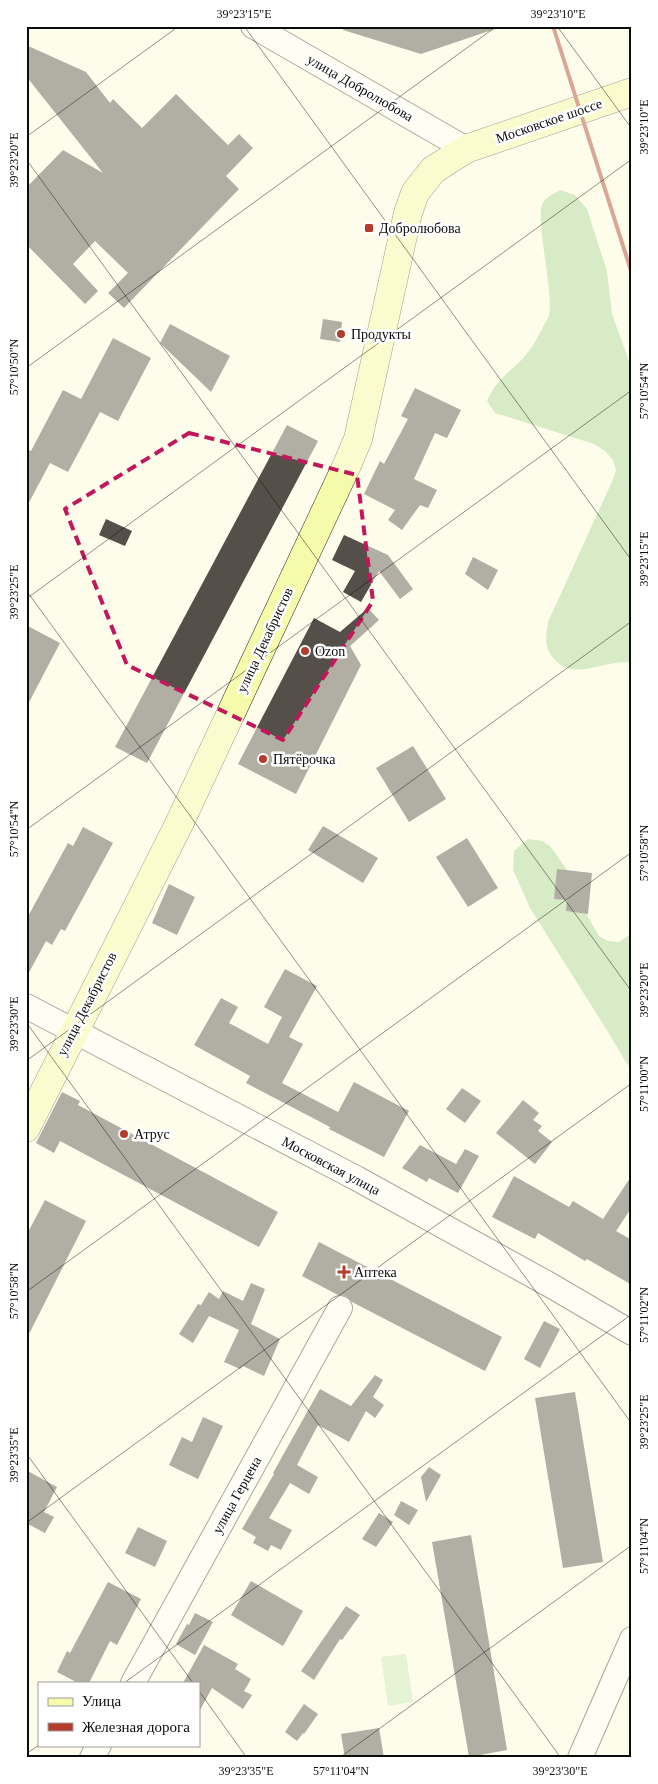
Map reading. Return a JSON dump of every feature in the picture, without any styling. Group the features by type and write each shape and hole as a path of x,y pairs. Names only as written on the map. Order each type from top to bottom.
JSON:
{"street":[{"name":"улица Добролюбова","path":"253,26 466,149"},
{"name":"Московское шоссе","path":"466,149 628,99"},
{"name":"улица Декабристов","path":"26,1128 180,822 358,439 408,214 415,193 433,170 466,149"},
{"name":"Московская улица","path":"26,1006 356,1178 632,1332"},
{"name":"улица Герцена","path":"134,1682 340,1308"},
{"path":"580,1758 632,1638"},
{"path":"92,1758 98,1746"}],"highlighted area":[{"path":"189,433 357,475 373,601 283,740 127,665 65,509"}],"green space":[{"path":"560,190 575,195 587,209 607,271 612,314 632,369 632,663 622,662 581,669 571,669 562,666 554,659 548,650 546,642 548,622 614,477 616,470 613,460 605,451 594,444 495,413 487,401 496,385 530,349 548,317 550,303 542,236 541,209 546,199"},
{"path":"528,839 542,841 550,846 578,885 588,917 599,936 608,941 619,942 632,933 632,1067 627,1064 530,908 513,870 514,851"},
{"path":"406,1654 413,1702 388,1706 381,1657"}],"building":[{"path":"344,26 494,26 495,29 421,54 343,30"},
{"path":"26,45 86,72 110,103 113,99 142,128 176,94 228,145 239,134 253,148 226,176 239,189 124,308 108,293 128,273 95,241 73,264 98,291 85,304 26,244 26,188 63,150 103,173 26,76"},
{"path":"323,319 342,322 340,342 320,339"},
{"path":"170,324 230,356 211,392 160,343"},
{"path":"113,338 151,358 118,421 100,412 68,472 50,463 26,508 26,449 31,451 63,390 81,399"},
{"path":"415,388 461,410 447,438 435,433 414,479 437,490 428,508 420,505 402,530 388,520 395,510 364,494 380,461 384,464 408,419 401,416"},
{"path":"287,425 318,441 147,763 115,747"},
{"path":"106,519 132,531 125,546 99,535"},
{"path":"344,535 388,555 413,589 400,599 379,571 361,602 343,592 355,571 332,560"},
{"path":"473,557 498,570 488,590 465,574"},
{"path":"368,608 379,620 350,646 361,665 296,794 238,764 314,618 340,632"},
{"path":"26,625 60,643 26,708"},
{"path":"413,746 446,799 409,822 376,768"},
{"path":"323,826 378,858 363,883 308,850"},
{"path":"83,827 113,843 65,931 61,929 52,945 46,941 26,978 26,920 68,843 73,846"},
{"path":"467,838 498,888 468,907 436,857"},
{"path":"557,869 592,873 588,914 566,911 567,900 554,899"},
{"path":"169,884 195,897 177,935 152,923"},
{"path":"285,969 317,986 289,1037 303,1044 282,1083 338,1112 354,1082 409,1111 384,1157 246,1083 250,1076 194,1045 221,998 238,1007 229,1023 268,1044 282,1017 264,1007"},
{"path":"462,1088 481,1101 465,1123 446,1109"},
{"path":"62,1092 80,1101 78,1105 278,1212 259,1247 60,1141 54,1153 36,1143"},
{"path":"523,1100 539,1113 533,1120 542,1126 538,1131 552,1142 535,1164 496,1133"},
{"path":"420,1145 456,1164 465,1149 479,1156 458,1193 429,1178 427,1182 402,1168"},
{"path":"632,1175 632,1207 616,1231 632,1240 632,1285 587,1259 585,1261 538,1233 535,1239 492,1217 514,1176 569,1207 573,1201 603,1219"},
{"path":"45,1200 86,1221 26,1340 26,1236"},
{"path":"319,1242 502,1337 485,1371 352,1302 346,1296 338,1295 302,1276"},
{"path":"251,1283 265,1289 251,1324 280,1339 264,1376 243,1366 240,1369 224,1362 239,1330 209,1316 193,1343 179,1334 198,1304 201,1305 209,1292 219,1299 223,1291 243,1301"},
{"path":"544,1321 560,1329 540,1368 524,1359"},
{"path":"375,1375 383,1380 373,1397 384,1405 375,1418 366,1411 349,1442 318,1425 297,1465 318,1477 309,1494 290,1483 269,1518 292,1530 281,1550 271,1545 268,1551 253,1543 256,1537 242,1529 320,1389 351,1406"},
{"path":"575,1392 603,1562 563,1568 535,1398"},
{"path":"203,1417 223,1426 198,1479 169,1465 182,1437 192,1442"},
{"path":"429,1467 441,1475 426,1502 421,1477"},
{"path":"26,1470 57,1487 44,1512 54,1517 45,1533 26,1523"},
{"path":"401,1501 418,1510 409,1525 394,1515"},
{"path":"379,1513 393,1522 376,1547 362,1539"},
{"path":"138,1527 167,1541 155,1567 125,1553"},
{"path":"471,1535 507,1750 469,1757 432,1542"},
{"path":"251,1581 303,1611 283,1646 231,1615"},
{"path":"108,1582 141,1599 117,1645 110,1641 90,1682 76,1682 57,1672 67,1651 70,1653"},
{"path":"346,1606 360,1615 342,1640 340,1639 314,1680 301,1671"},
{"path":"195,1613 213,1622 195,1655 176,1644"},
{"path":"204,1645 238,1664 235,1669 251,1679 244,1691 252,1695 243,1709 212,1688 200,1710 200,1682 184,1682"},
{"path":"304,1704 318,1714 297,1741 285,1732"},
{"path":"379,1728 384,1758 345,1758 341,1734"}],"railway":[{"path":"553,26 632,274"}],"place":[{"name":"Добролюбова","path":"369,228"},
{"name":"Продукты","path":"341,334"},
{"name":"Ozon","path":"305,651"},
{"name":"Пятёрочка","path":"263,759"},
{"name":"Атрус","path":"124,1134"},
{"name":"Аптека","path":"344,1272"}]}
